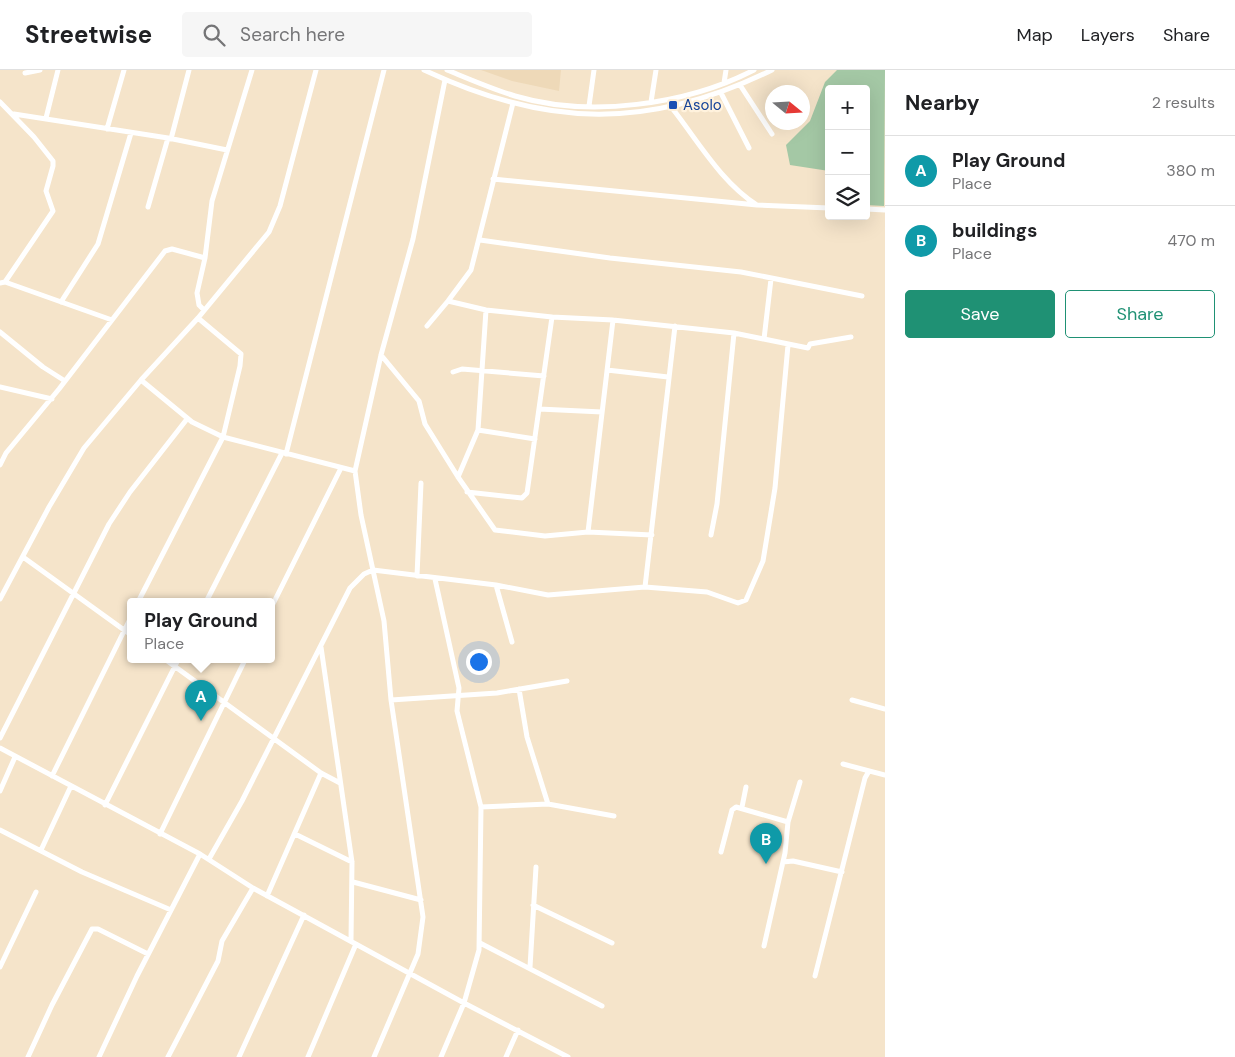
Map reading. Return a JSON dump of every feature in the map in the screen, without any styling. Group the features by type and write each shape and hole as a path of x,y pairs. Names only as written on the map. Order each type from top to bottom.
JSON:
{"street":[{"path":"25,73 40,70"},
{"path":"46,118 58,70"},
{"path":"107,129 124,70"},
{"path":"148,207 189,70"},
{"path":"204,310 199,306 197,293 205,258 212,201 252,70"},
{"path":"0,599 72,465 101,426 198,318 269,232 276,219 316,70"},
{"path":"208,598 284,453 384,70"},
{"path":"424,70 445,80 513,103 589,114 644,112 672,108 721,93 772,70"},
{"path":"447,70 515,96 575,106 651,102 680,98 724,83 754,70"},
{"path":"589,106 594,70"},
{"path":"651,102 656,70"},
{"path":"724,83 726,70"},
{"path":"374,1057 418,954 422,932 421,900 391,700 384,621 355,470 381,355 412,238 445,80"},
{"path":"740,85 772,134"},
{"path":"721,93 749,148"},
{"path":"0,102 14,114 53,161 54,166 46,191 53,211 3,282 112,320"},
{"path":"427,326 448,302 471,270 513,103"},
{"path":"672,108 727,180 758,204"},
{"path":"14,114 169,138 228,150"},
{"path":"61,302 98,244 131,133"},
{"path":"493,179 758,204 825,208"},
{"path":"870,209 884,210"},
{"path":"480,240 610,258 741,272 862,296"},
{"path":"0,465 3,452 52,398 165,251 172,249 205,258"},
{"path":"764,338 771,279"},
{"path":"448,302 486,310 552,317 613,320 734,333 808,348 810,344 851,338"},
{"path":"458,477 478,430 486,310"},
{"path":"467,492 525,497 552,317"},
{"path":"140,598 223,438 240,366 240,354 198,318"},
{"path":"588,532 613,320"},
{"path":"645,587 675,326"},
{"path":"0,332 43,367 65,381"},
{"path":"711,535 717,504 734,333"},
{"path":"209,860 242,801 272,738 350,588 364,574 373,570 496,585 556,595 645,587 707,592 738,602 746,600 763,560 775,488 788,345"},
{"path":"381,355 419,401 425,424 467,492 492,528 498,531 545,536 588,532 652,535"},
{"path":"453,372 462,369 544,376"},
{"path":"607,370 668,377"},
{"path":"142,380 187,418 223,438 355,470"},
{"path":"0,387 52,398"},
{"path":"539,409 602,412"},
{"path":"0,738 120,507 187,418"},
{"path":"478,430 535,439"},
{"path":"275,600 341,468"},
{"path":"417,576 422,483"},
{"path":"22,557 127,632"},
{"path":"435,579 459,688 457,711 481,807 480,943 464,1003 441,1057"},
{"path":"0,585 5,590"},
{"path":"496,585 512,642"},
{"path":"52,776 127,624"},
{"path":"308,1057 353,942 352,862 320,647"},
{"path":"170,663 321,774 340,783"},
{"path":"105,805 176,663"},
{"path":"160,834 244,663"},
{"path":"391,700 458,697 519,690 567,681"},
{"path":"519,690 527,737 548,804"},
{"path":"852,700 885,709"},
{"path":"0,748 200,854 253,888 410,974 568,1057"},
{"path":"0,791 15,757"},
{"path":"842,764 885,775"},
{"path":"815,976 865,778 869,771"},
{"path":"267,896 321,774"},
{"path":"764,946 785,853 788,822 800,782"},
{"path":"41,850 71,786"},
{"path":"742,807 746,787"},
{"path":"481,807 548,804 614,816"},
{"path":"721,852 732,810 736,807 742,807 788,822"},
{"path":"0,830 82,872 171,910"},
{"path":"295,834 352,862"},
{"path":"785,853 793,862"},
{"path":"98,1057 148,954 200,854"},
{"path":"783,862 793,862 842,872"},
{"path":"530,967 536,867"},
{"path":"353,882 421,900"},
{"path":"168,1057 218,960 222,941 253,888"},
{"path":"0,967 36,892"},
{"path":"534,905 612,943"},
{"path":"239,1057 304,915"},
{"path":"28,1057 92,929 98,929 148,954"},
{"path":"480,943 530,967 602,1006"},
{"path":"506,1057 518,1030"}],"shaded area":[{"path":"481,70 561,70 559,91 512,81"}],"green space":[{"path":"837,70 885,70 884,206 870,205 870,85 825,85 825,170 790,165 786,145 801,130 810,130 810,121 825,82"}],"place":[{"name":"Asolo","path":"673,105"},
{"name":"Play Ground","path":"201,721"},
{"name":"buildings","path":"766,864"}]}
